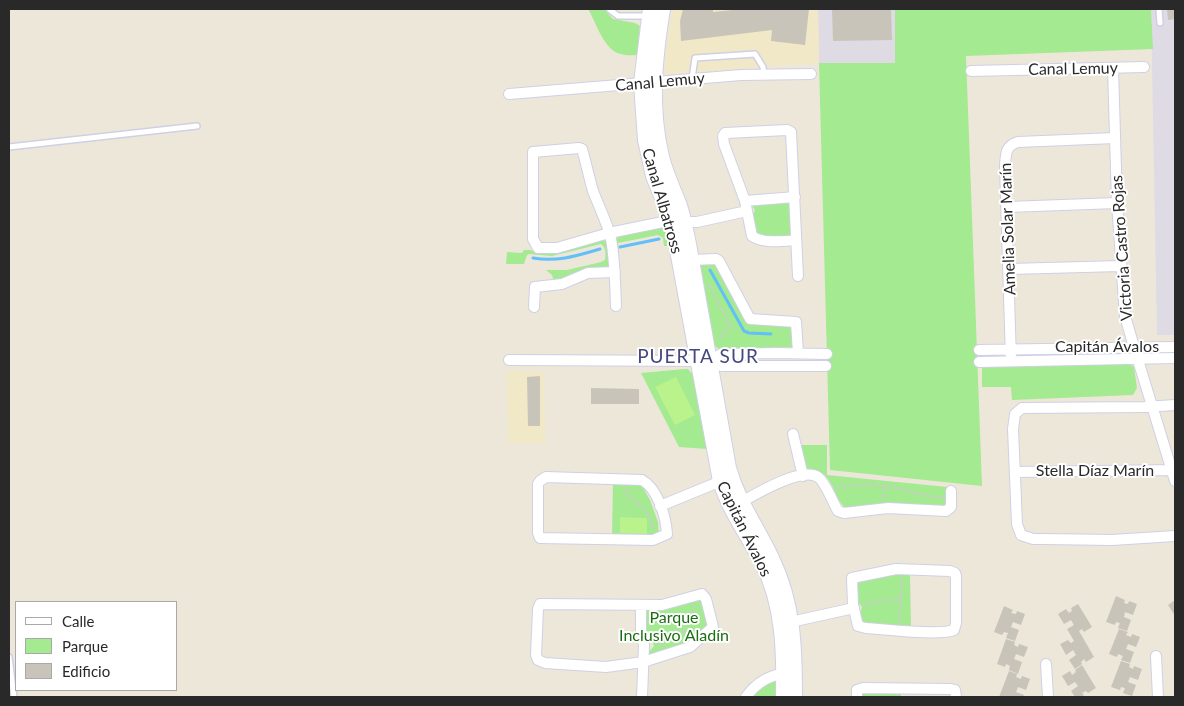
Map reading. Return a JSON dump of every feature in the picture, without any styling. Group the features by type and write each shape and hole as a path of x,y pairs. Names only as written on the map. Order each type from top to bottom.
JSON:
{"street":[{"name":"Canal Albatross","path":"663,9 642,118 647,152 654,176 677,222 692,260 703,361"},
{"name":"Canal Albatross","path":"648,83 649,12"},
{"name":"Canal Lemuy","path":"971,71 1144,67"},
{"name":"Victoria Castro Rojas","path":"1113,68 1116,203 1125,316 1174,470 1175,480"},
{"name":"Canal Lemuy","path":"508,94 692,79 811,74"},
{"path":"796,240 774,241 755,238 751,234 745,201 724,144 723,136 727,133 790,131 798,276"},
{"name":"Amelia Solar Marín","path":"1011,360 1006,154 1009,146 1018,142 1116,138"},
{"path":"616,306 613,252 609,233 591,184 581,148 533,152 533,239 538,248 557,248 609,233 677,222 697,222 747,211"},
{"path":"745,201 795,197"},
{"path":"1007,207 1116,203"},
{"name":"Canal Albatross","path":"677,222 703,361"},
{"path":"692,260 716,259 719,261 750,319 796,322 798,353"},
{"path":"1008,269 1121,266"},
{"path":"534,307 534,287 562,284 588,273 614,272"},
{"name":"Capitán Ávalos","path":"979,350 1011,348 1175,347"},
{"path":"703,361 720,354 827,354"},
{"name":"Capitán Ávalos","path":"979,362 1175,358"},
{"path":"509,360 703,361 721,366 826,366"},
{"name":"Capitán Ávalos","path":"703,361 726,479 787,623 789,674 796,697"},
{"path":"1175,405 1022,408 1015,414 1014,420 1017,524 1021,535 1043,539 1112,540 1175,536"},
{"path":"793,434 804,476"},
{"name":"Stella Díaz Marín","path":"1015,472 1174,470"},
{"path":"736,505 788,478 804,476 817,476 822,481 837,510 841,512 864,512 882,509 947,511 951,506 951,493"},
{"path":"542,478 626,478 645,481 652,489 660,506 667,534 659,538 634,540 540,538 538,533 538,484 542,478"},
{"path":"660,506 726,479"},
{"path":"902,569 950,571 955,573 956,623 954,630 861,628 856,622 853,607 851,582 854,576 902,569"},
{"path":"700,594 706,599 714,627 690,647 644,662 614,667 570,666 538,660 536,652 538,609 540,604 641,605 671,603 700,594"},
{"path":"641,605 640,634 644,645 642,697"},
{"path":"787,623 853,607"},
{"path":"1156,656 1158,697"},
{"path":"1046,664 1048,697"},
{"path":"746,697 762,681 789,674"},
{"name":"Capitán Ávalos","path":"783,697 789,674"},
{"path":"856,697 857,690 863,688 951,688 955,690 956,697"}],"lane":[{"path":"609,9 618,16 649,12"},
{"path":"1159,9 1160,23"},
{"path":"692,79 695,58 755,54 765,75"},
{"path":"9,147 197,126"},
{"path":"9,657 14,697"}],"path":[{"path":"708,283 731,327 718,340"},
{"path":"626,478 625,487 628,494 646,511 659,538"},
{"path":"827,490 850,486 885,486 932,497 951,493"},
{"path":"882,509 885,486"},
{"path":"899,630 902,569"},
{"path":"659,647 690,617 700,594"},
{"path":"853,607 901,599"},
{"path":"671,603 690,647"}],"shaded area":[{"path":"672,9 818,9 819,63 664,74"},
{"path":"818,9 895,9 895,63 819,63"},
{"path":"1151,9 1175,9 1175,335 1157,335"},
{"path":"507,371 544,372 545,443 508,443"}],"green space":[{"path":"588,9 604,9 613,19 635,23 640,26 637,55 623,55 610,48"},
{"path":"895,9 1151,9 1153,49 966,56 982,486 830,470 819,63 895,63"},
{"path":"789,201 794,233 789,238 757,235 752,217 755,210 752,206 755,203"},
{"path":"661,227 666,230 671,246 664,246 663,238 658,235 618,243 619,254 616,254 615,241 620,235"},
{"path":"603,240 607,242 610,267 606,270 554,282 552,275 546,270 567,270 601,262 605,260 606,255 605,249 601,244 552,256 529,254 524,264 506,264 507,252 522,253 524,250 531,250 541,252"},
{"path":"714,261 745,317 793,324 794,346 719,349 713,345 698,264"},
{"path":"1128,363 1134,367 1137,388 1133,395 1012,400 1011,387 982,387 982,367"},
{"path":"688,369 693,375 707,449 679,447 641,373"},
{"path":"676,377 695,415 675,425 655,387"},
{"path":"802,445 827,445 827,475 947,487 949,502 947,507 847,509 839,501 830,481 822,473 806,468 799,447"},
{"path":"613,481 641,484 650,500 658,522 659,535 612,537"},
{"path":"620,517 647,518 647,534 620,533"},
{"path":"910,573 911,628 862,623 860,614 862,607 857,601 856,579"},
{"name":"Parque Inclusivo Aladín","path":"702,599 710,624 688,645 648,655 654,646 651,639 646,636 644,609"},
{"path":"778,679 778,697 752,697 764,686"},
{"path":"901,690 901,697 859,697 860,692"}],"building":[{"path":"683,9 713,9 713,12 742,9 809,9 805,45 771,41 772,30 681,41 680,21"},
{"path":"832,9 891,9 892,40 833,41"},
{"path":"1167,9 1175,9 1175,19 1168,20"},
{"path":"540,376 540,426 528,426 527,377"},
{"path":"591,388 639,389 639,404 591,404"},
{"path":"1116,596 1125,600 1124,603 1128,604 1129,601 1137,604 1133,615 1125,612 1124,617 1131,620 1127,631 1118,628 1120,623 1116,622 1115,625 1106,622"},
{"path":"1175,600 1175,616 1168,605"},
{"path":"1078,604 1092,627 1084,632 1082,629 1079,631 1094,657 1086,662 1084,659 1081,662 1082,664 1075,669 1069,660 1076,655 1073,650 1066,655 1060,644 1068,640 1071,643 1074,641 1067,629 1074,625 1071,620 1064,624 1058,614 1066,609 1069,613 1072,611 1071,608"},
{"path":"1004,606 1013,610 1011,613 1016,614 1017,611 1025,614 1021,625 1013,622 1011,627 1019,630 1015,641 1006,638 1008,633 1004,632 1002,635 994,632"},
{"path":"1119,629 1128,632 1126,635 1131,637 1132,634 1140,637 1136,647 1128,644 1126,649 1134,652 1130,663 1121,660 1123,656 1118,654 1117,657 1109,654"},
{"path":"1006,639 1015,642 1014,645 1018,647 1019,644 1028,647 1024,657 1016,654 1014,659 1022,662 1018,674 1009,670 1010,666 1006,664 1005,667 997,664"},
{"path":"1121,661 1130,664 1129,667 1133,669 1134,666 1142,669 1138,680 1130,677 1128,682 1136,685 1132,696 1123,693 1125,688 1121,687 1120,690 1111,687"},
{"path":"1082,665 1096,688 1088,693 1086,691 1082,693 1084,695 1081,697 1075,697 1071,691 1078,686 1075,682 1068,686 1062,676 1070,671 1072,675"},
{"path":"1009,671 1017,674 1016,677 1021,679 1022,676 1030,679 1026,690 1018,687 1016,692 1024,695 1023,697 999,697"}],"waterway":[{"path":"620,247 659,239"},
{"path":"533,258 559,259 600,249"},
{"path":"710,270 744,331 771,334"}],"district":[{"name":"PUERTA SUR","path":"698,357"}]}
